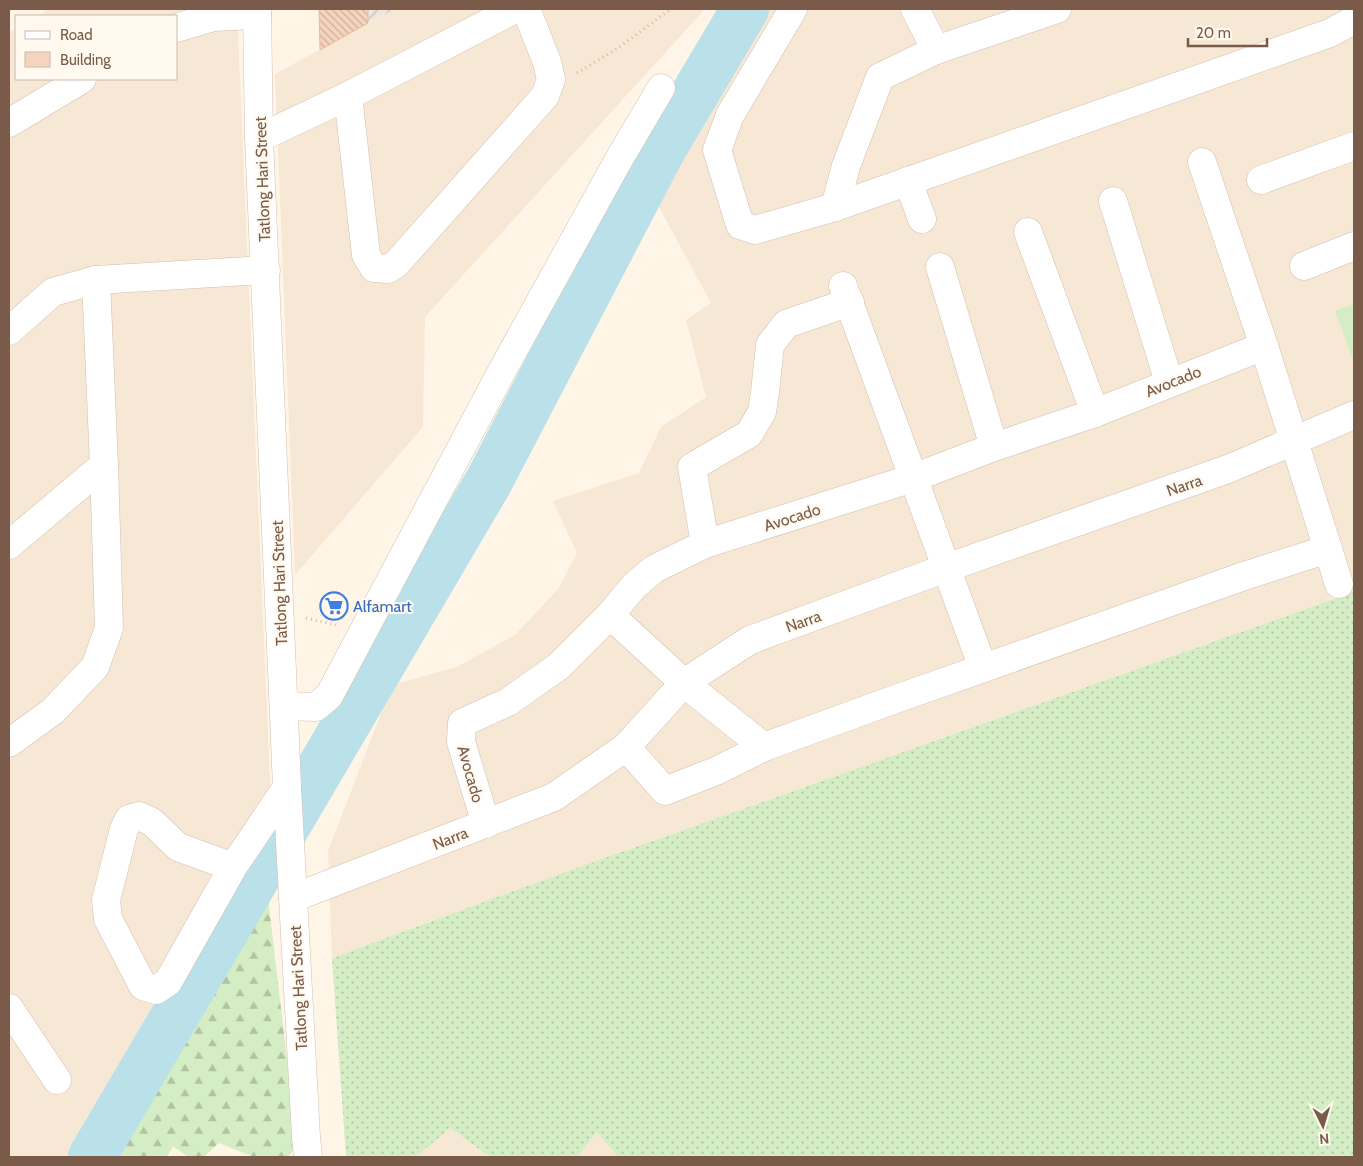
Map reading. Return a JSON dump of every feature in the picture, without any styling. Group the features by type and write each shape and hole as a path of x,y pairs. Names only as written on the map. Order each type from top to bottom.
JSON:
{"street":[{"path":"259,138 348,96 514,9"},
{"path":"348,96 366,255 374,268 388,270 545,96 551,79 547,62 526,9"},
{"path":"794,9 730,115 717,150 740,225 755,230 835,207 1330,33 1354,20"},
{"path":"915,9 936,50"},
{"path":"835,207 846,166 880,77 936,50 1057,9"},
{"path":"178,27 213,17 257,12"},
{"name":"Tatlong Hari Street","path":"257,12 259,138 287,800 308,1157"},
{"path":"9,123 80,80"},
{"path":"284,706 316,707 329,696 502,369 661,88"},
{"path":"1261,180 1354,146"},
{"path":"1202,162 1264,346 1339,584"},
{"path":"908,181 922,219"},
{"path":"1113,201 1169,382"},
{"path":"1028,232 1094,413"},
{"path":"1304,266 1354,246"},
{"path":"940,267 994,447"},
{"path":"9,331 53,292 96,280 266,270"},
{"path":"9,743 53,710 95,667 109,628 96,280"},
{"path":"705,544 692,467 750,434 762,412 770,345 786,324 847,294 983,668"},
{"name":"Avocado","path":"486,824 461,742 462,722 508,702 559,666 610,615 634,586 654,569 705,544 913,478 994,447 1094,413 1264,346"},
{"name":"Narra","path":"293,898 554,796 626,747 684,683 750,640 946,568 1228,469 1354,415"},
{"path":"9,545 104,465"},
{"path":"626,747 665,791 716,771 764,747 1244,576 1328,549"},
{"path":"610,615 684,683 764,747"},
{"path":"233,867 178,847 152,822 139,816 129,819 124,829 106,900 108,919 143,986 156,990 168,982 233,867 287,800"},
{"path":"9,1008 57,1080"}],"path":[{"path":"551,79 572,76 618,48 671,9"},
{"path":"280,613 364,629"}],"shaded area":[{"path":"50,9 237,9 272,828 255,849 160,1020 71,1157 9,1157 9,33 15,29 15,80 178,80 178,15 39,15"},
{"path":"368,9 395,9 368,23"},
{"path":"395,9 705,9 425,317 423,427 295,575 275,74"},
{"path":"763,9 1354,9 1354,592 557,875 332,958 328,851 392,685 457,667 515,635 559,588 577,553 553,501 639,473 661,427 706,397 686,320 711,303 653,196"},
{"path":"450,1128 490,1157 416,1157"},
{"path":"597,1132 618,1157 577,1157"}],"green space":[{"path":"1354,304 1354,363 1335,311"},
{"path":"1354,592 1354,1157 618,1157 597,1132 577,1157 490,1157 450,1128 416,1157 346,1157 332,958 557,875"},
{"path":"264,863 297,1146 288,1157 254,1157 219,1143 204,1157 188,1157 173,1146 167,1157 92,1157"}],"building":[{"path":"319,9 368,9 368,23 320,50"}],"waterway":[{"path":"92,1157 489,481 661,151 745,9"}],"place":[{"name":"Alfamart","path":"334,606"}]}
